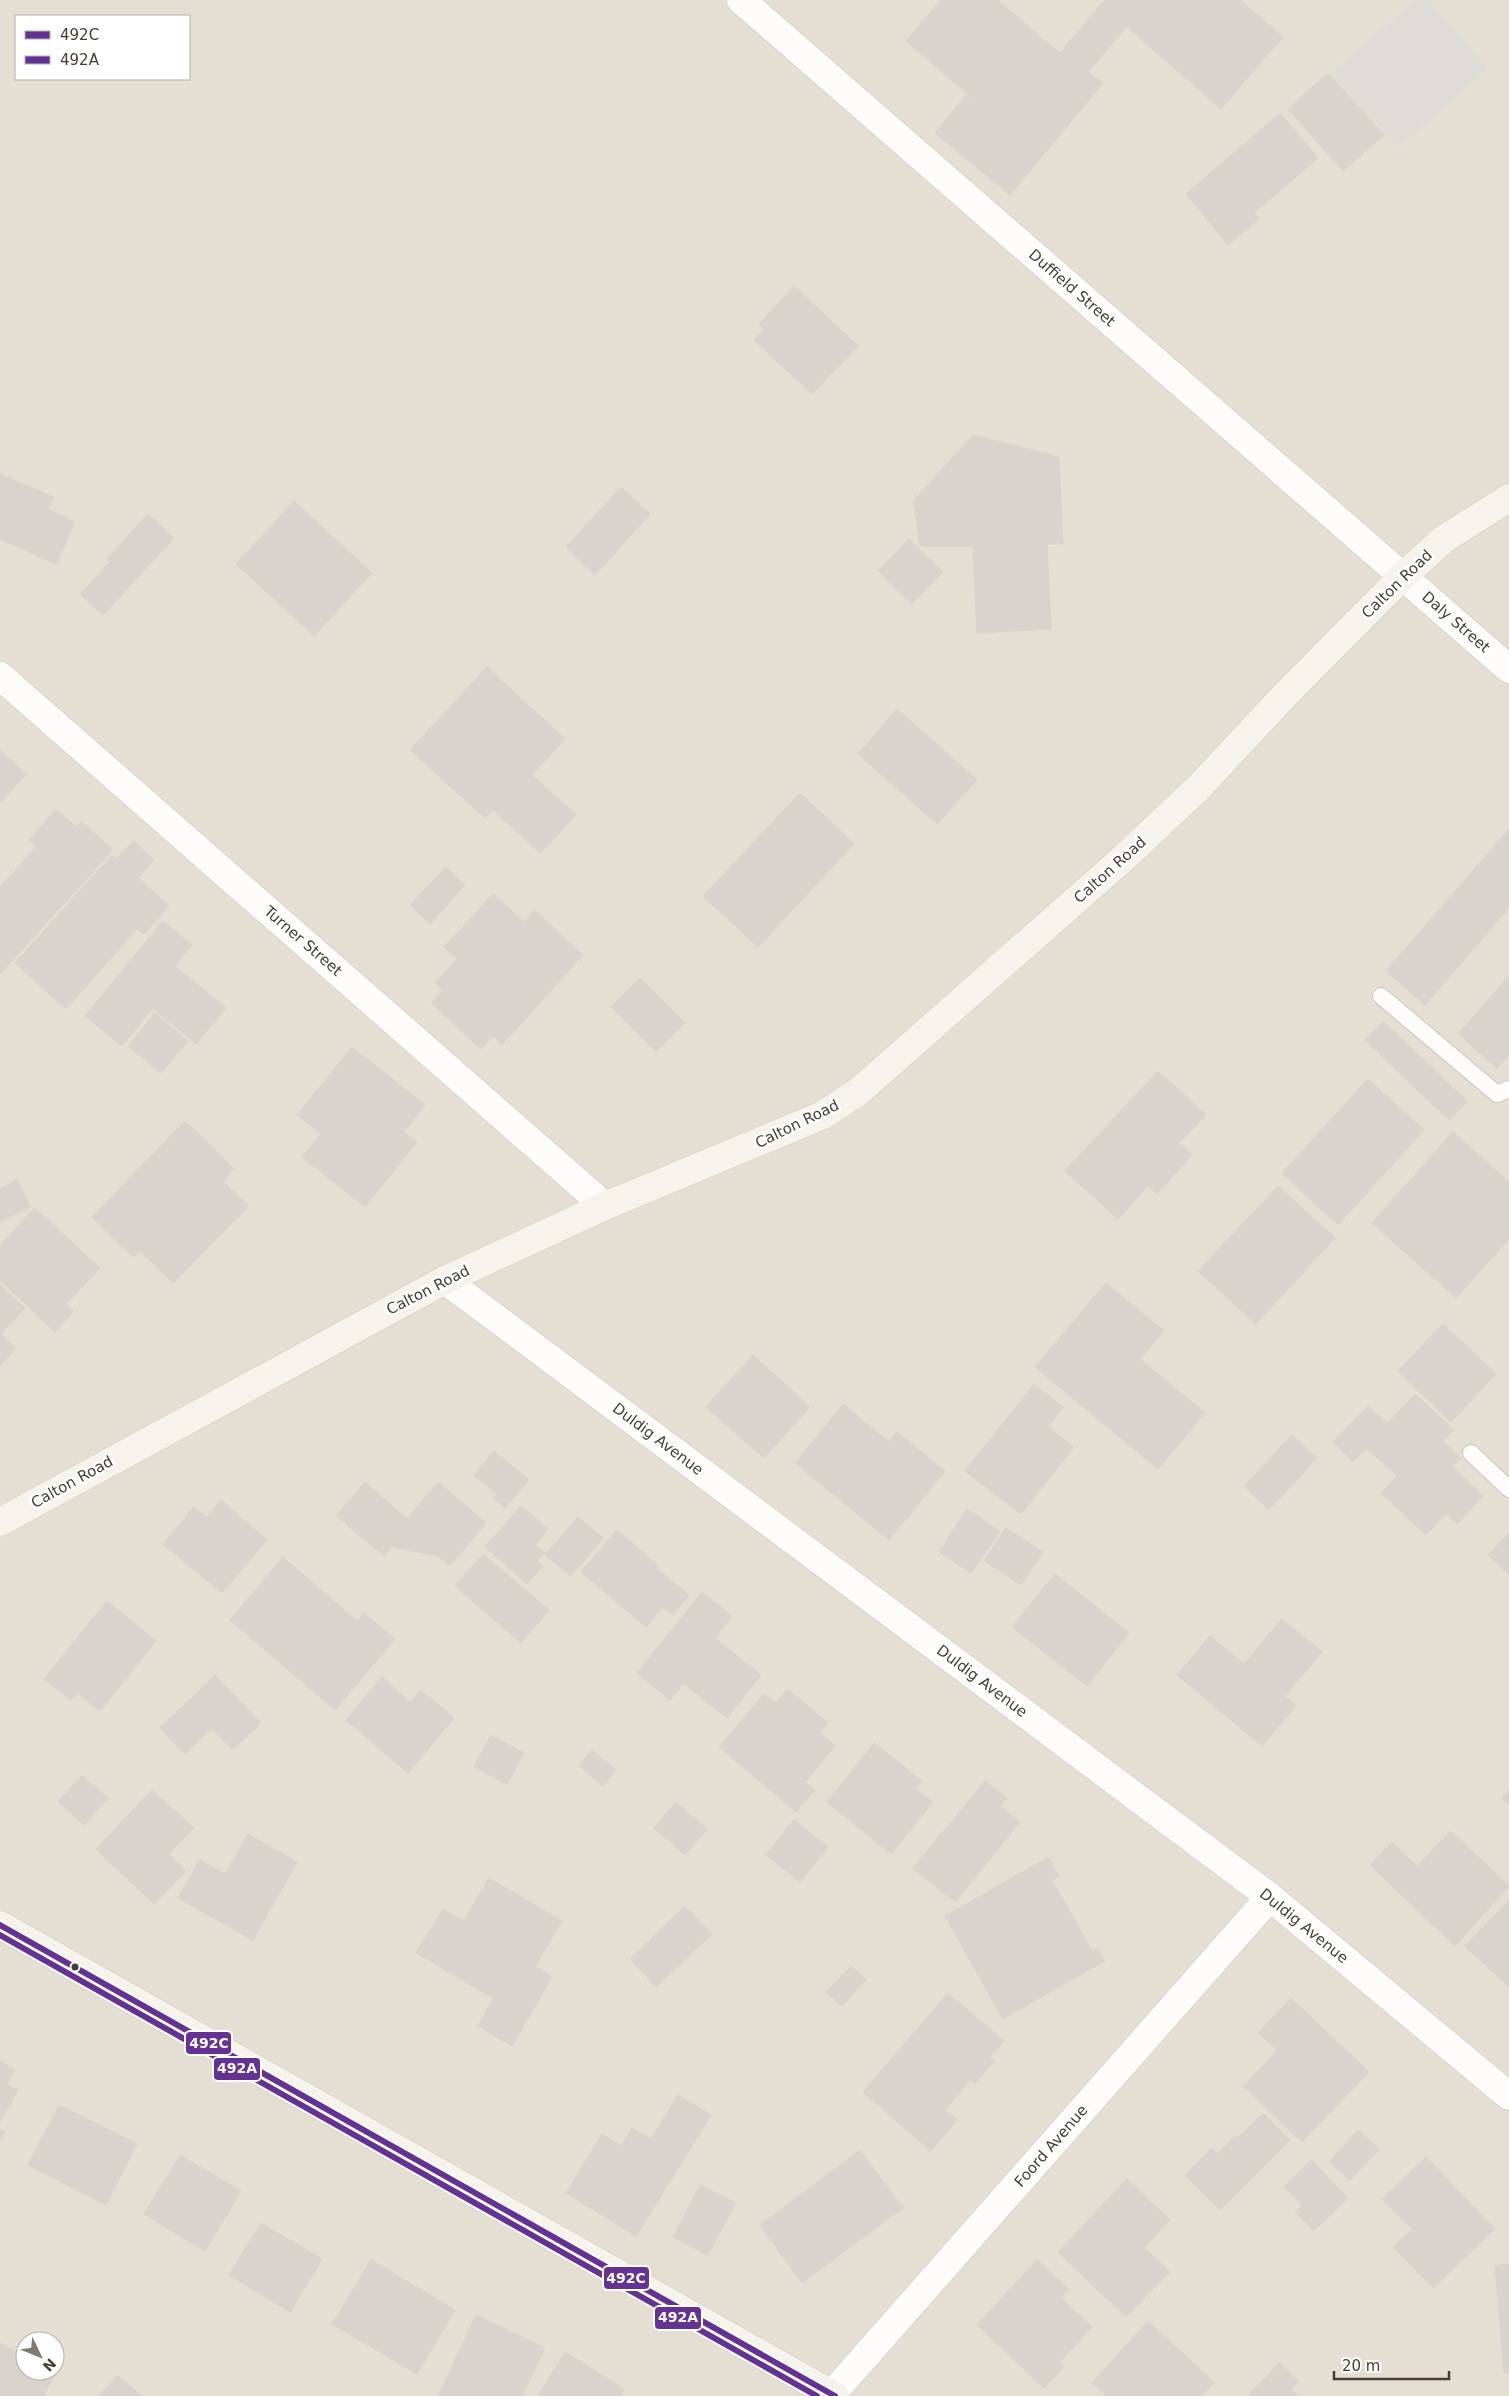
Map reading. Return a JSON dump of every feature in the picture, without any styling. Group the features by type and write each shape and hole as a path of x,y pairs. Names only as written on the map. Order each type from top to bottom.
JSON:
{"main road":[{"name":"Calton Road","path":"0,1522 445,1280 605,1206 823,1115 858,1092 1127,855 1199,787 1282,698 1403,576 1444,539 1509,498"},
{"path":"0,1925 833,2395"}],"street":[{"name":"Duffield Street","path":"741,0 1403,576"},
{"name":"Daly Street","path":"1403,576 1509,669"},
{"name":"Turner Street","path":"0,676 605,1206"},
{"name":"Duldig Avenue","path":"445,1280 1270,1897 1509,2096"},
{"name":"Foord Avenue","path":"833,2395 1270,1897"}],"lane":[{"path":"1381,996 1497,1094 1509,1089"},
{"path":"1471,1453 1509,1489"}],"shaded area":[{"path":"0,0 1509,0 1509,2396 0,2396"},
{"path":"1415,0 1428,0 1488,69 1399,147 1331,73"}],"building":[{"path":"941,0 998,0 1044,40 985,109 906,41"},
{"path":"1105,0 1240,0 1283,37 1221,109 1101,4"},
{"path":"1101,4 1127,26 1088,72 1103,83 1010,195 935,133 966,95 985,109 1044,40 1060,53"},
{"path":"1328,73 1384,135 1343,171 1288,109"},
{"path":"1280,113 1318,158 1254,213 1259,219 1228,245 1186,194"},
{"path":"794,286 858,346 812,394 754,340 764,329 759,324"},
{"path":"973,435 1059,457 1063,544 1047,544 1051,629 977,633 973,546 920,546 914,500"},
{"path":"0,474 53,497 48,509 75,522 56,564 0,539"},
{"path":"621,487 650,514 595,575 566,547"},
{"path":"294,501 372,573 314,636 236,564"},
{"path":"148,514 174,538 103,615 80,594 110,562 107,559"},
{"path":"909,539 943,572 912,604 878,571"},
{"path":"487,667 565,739 532,775 576,815 540,853 493,810 485,818 410,750"},
{"path":"897,709 977,780 937,824 858,754"},
{"path":"0,750 26,774 0,803"},
{"path":"800,793 854,844 758,947 703,896"},
{"path":"56,809 76,827 81,821 113,850 0,974 0,887 36,847 29,840"},
{"path":"1509,829 1509,908 1425,1005 1386,971"},
{"path":"133,841 154,860 138,878 169,906 144,934 137,929 66,1009 15,963 112,855 117,859"},
{"path":"446,867 465,885 430,924 410,905"},
{"path":"493,894 524,922 534,910 583,955 502,1045 493,1036 481,1049 431,1003 443,990 435,983 457,959 444,947"},
{"path":"163,921 192,945 175,966 226,1008 196,1044 153,1008 122,1046 85,1016"},
{"path":"1509,976 1509,1055 1497,1068 1458,1034"},
{"path":"640,978 685,1023 656,1052 611,1007"},
{"path":"155,1013 188,1041 161,1073 128,1046"},
{"path":"1383,1021 1467,1101 1449,1120 1365,1040"},
{"path":"352,1047 425,1105 404,1132 417,1142 365,1207 302,1157 321,1134 297,1115"},
{"path":"1158,1071 1206,1115 1179,1143 1192,1155 1157,1194 1148,1186 1118,1219 1065,1171"},
{"path":"1368,1079 1424,1130 1338,1225 1282,1173"},
{"path":"185,1121 234,1169 223,1181 249,1206 173,1283 140,1251 133,1257 92,1217"},
{"path":"1453,1132 1509,1182 1509,1239 1456,1298 1372,1223"},
{"path":"17,1180 30,1207 0,1222 0,1189"},
{"path":"1278,1186 1335,1238 1256,1324 1198,1271"},
{"path":"35,1208 100,1268 66,1304 74,1311 55,1332 0,1280 0,1245"},
{"path":"1106,1283 1164,1331 1140,1359 1205,1413 1158,1469 1035,1367"},
{"path":"0,1285 25,1308 1,1334 16,1348 0,1366"},
{"path":"1443,1324 1496,1374 1451,1422 1398,1371"},
{"path":"753,1355 810,1407 764,1458 706,1407"},
{"path":"1034,1384 1063,1407 1048,1427 1074,1447 1021,1514 965,1471"},
{"path":"1415,1394 1454,1430 1443,1441 1461,1458 1453,1467 1483,1496 1457,1524 1446,1513 1426,1535 1381,1493 1397,1476 1367,1448 1353,1462 1333,1442 1368,1406 1387,1424"},
{"path":"843,1404 889,1442 897,1432 945,1471 889,1540 795,1463"},
{"path":"1292,1435 1317,1458 1269,1510 1244,1486"},
{"path":"494,1451 529,1480 505,1508 493,1498 497,1494 474,1475"},
{"path":"365,1482 407,1519 438,1482 486,1523 450,1566 438,1556 392,1547 384,1556 336,1516"},
{"path":"221,1500 267,1540 222,1593 163,1544 194,1507 207,1517"},
{"path":"521,1506 548,1529 536,1545 545,1553 537,1561 543,1566 527,1584 485,1547"},
{"path":"967,1509 1000,1531 971,1573 939,1552"},
{"path":"578,1517 603,1538 571,1576 545,1555"},
{"path":"1006,1528 1043,1552 1021,1585 984,1561"},
{"path":"617,1530 658,1565 656,1568 689,1595 673,1615 663,1607 646,1627 581,1572"},
{"path":"1509,1533 1509,1575 1488,1555"},
{"path":"483,1554 549,1610 521,1643 455,1586"},
{"path":"283,1557 357,1621 364,1613 395,1639 335,1710 230,1620"},
{"path":"1055,1574 1129,1633 1087,1686 1012,1627"},
{"path":"702,1592 732,1616 715,1638 761,1675 727,1718 683,1683 670,1700 637,1673"},
{"path":"107,1601 156,1641 100,1711 77,1693 71,1700 44,1679"},
{"path":"1282,1619 1322,1652 1285,1696 1296,1706 1262,1746 1177,1675 1210,1636 1244,1664"},
{"path":"215,1675 261,1723 233,1750 212,1728 185,1754 160,1728"},
{"path":"382,1677 410,1702 421,1690 454,1718 408,1773 346,1720"},
{"path":"788,1689 828,1723 820,1733 835,1746 805,1782 815,1790 796,1812 719,1747 764,1694 776,1703"},
{"path":"491,1735 524,1753 507,1784 474,1767"},
{"path":"874,1743 922,1781 916,1789 933,1802 891,1854 827,1802"},
{"path":"592,1750 616,1770 603,1786 579,1765"},
{"path":"82,1775 108,1798 84,1825 58,1802"},
{"path":"985,1781 1007,1798 1000,1806 1020,1822 955,1902 913,1868"},
{"path":"152,1790 194,1828 169,1854 186,1871 154,1904 96,1849"},
{"path":"1509,1790 1509,1805 1502,1798"},
{"path":"676,1802 707,1829 685,1855 654,1828"},
{"path":"794,1820 828,1847 800,1882 766,1855"},
{"path":"1451,1831 1509,1886 1455,1946 1370,1865 1392,1842 1417,1866"},
{"path":"248,1834 297,1862 253,1940 178,1898 200,1860 225,1874"},
{"path":"1049,1857 1059,1877 1052,1880 1092,1951 1097,1948 1105,1961 1003,2019 945,1916"},
{"path":"489,1878 562,1921 535,1966 552,1977 512,2046 478,2026 493,1998 416,1953 443,1909 464,1921"},
{"path":"1509,1900 1509,1987 1465,1946"},
{"path":"685,1906 712,1934 656,1987 630,1959"},
{"path":"851,1966 866,1980 842,2006 826,1992"},
{"path":"948,1993 1004,2041 990,2057 994,2061 975,2084 970,2080 945,2110 957,2120 931,2151 863,2092"},
{"path":"1291,1998 1369,2072 1302,2142 1243,2086 1278,2050 1258,2033"},
{"path":"0,2061 15,2070 7,2084 18,2090 0,2122"},
{"path":"678,2095 711,2115 636,2236 566,2193 602,2134 621,2146 632,2128 651,2139"},
{"path":"59,2105 137,2144 106,2205 28,2165"},
{"path":"1263,2113 1290,2140 1220,2210 1185,2175 1212,2148 1217,2154 1236,2135 1239,2137"},
{"path":"0,2129 5,2131 0,2140"},
{"path":"1358,2130 1379,2149 1350,2180 1329,2162"},
{"path":"860,2150 903,2208 802,2283 760,2225"},
{"path":"180,2155 241,2191 205,2251 144,2214"},
{"path":"1426,2157 1495,2229 1433,2288 1393,2247 1412,2229 1382,2199"},
{"path":"1312,2160 1348,2198 1314,2231 1295,2212 1302,2205 1284,2187"},
{"path":"1127,2179 1170,2220 1144,2248 1170,2272 1126,2317 1058,2252"},
{"path":"700,2185 736,2203 708,2255 673,2237"},
{"path":"261,2223 322,2259 290,2312 229,2275"},
{"path":"371,2260 455,2310 417,2374 332,2324"},
{"path":"1037,2260 1069,2289 1061,2298 1092,2327 1059,2363 1064,2367 1044,2388 977,2325"},
{"path":"1509,2264 1509,2373 1504,2374 1495,2266"},
{"path":"476,2315 545,2348 522,2396 438,2396"},
{"path":"1148,2321 1214,2382 1202,2396 1107,2396 1092,2383"},
{"path":"0,2343 15,2351 15,2381 52,2381 43,2396 0,2396"},
{"path":"565,2352 624,2389 619,2396 538,2396"},
{"path":"1279,2363 1298,2381 1291,2389 1299,2396 1248,2396"},
{"path":"117,2375 142,2396 99,2396"}],"transit line":[{"name":"492C","path":"0,1925 835,2396"},
{"name":"492A","path":"0,1935 817,2396"}]}
